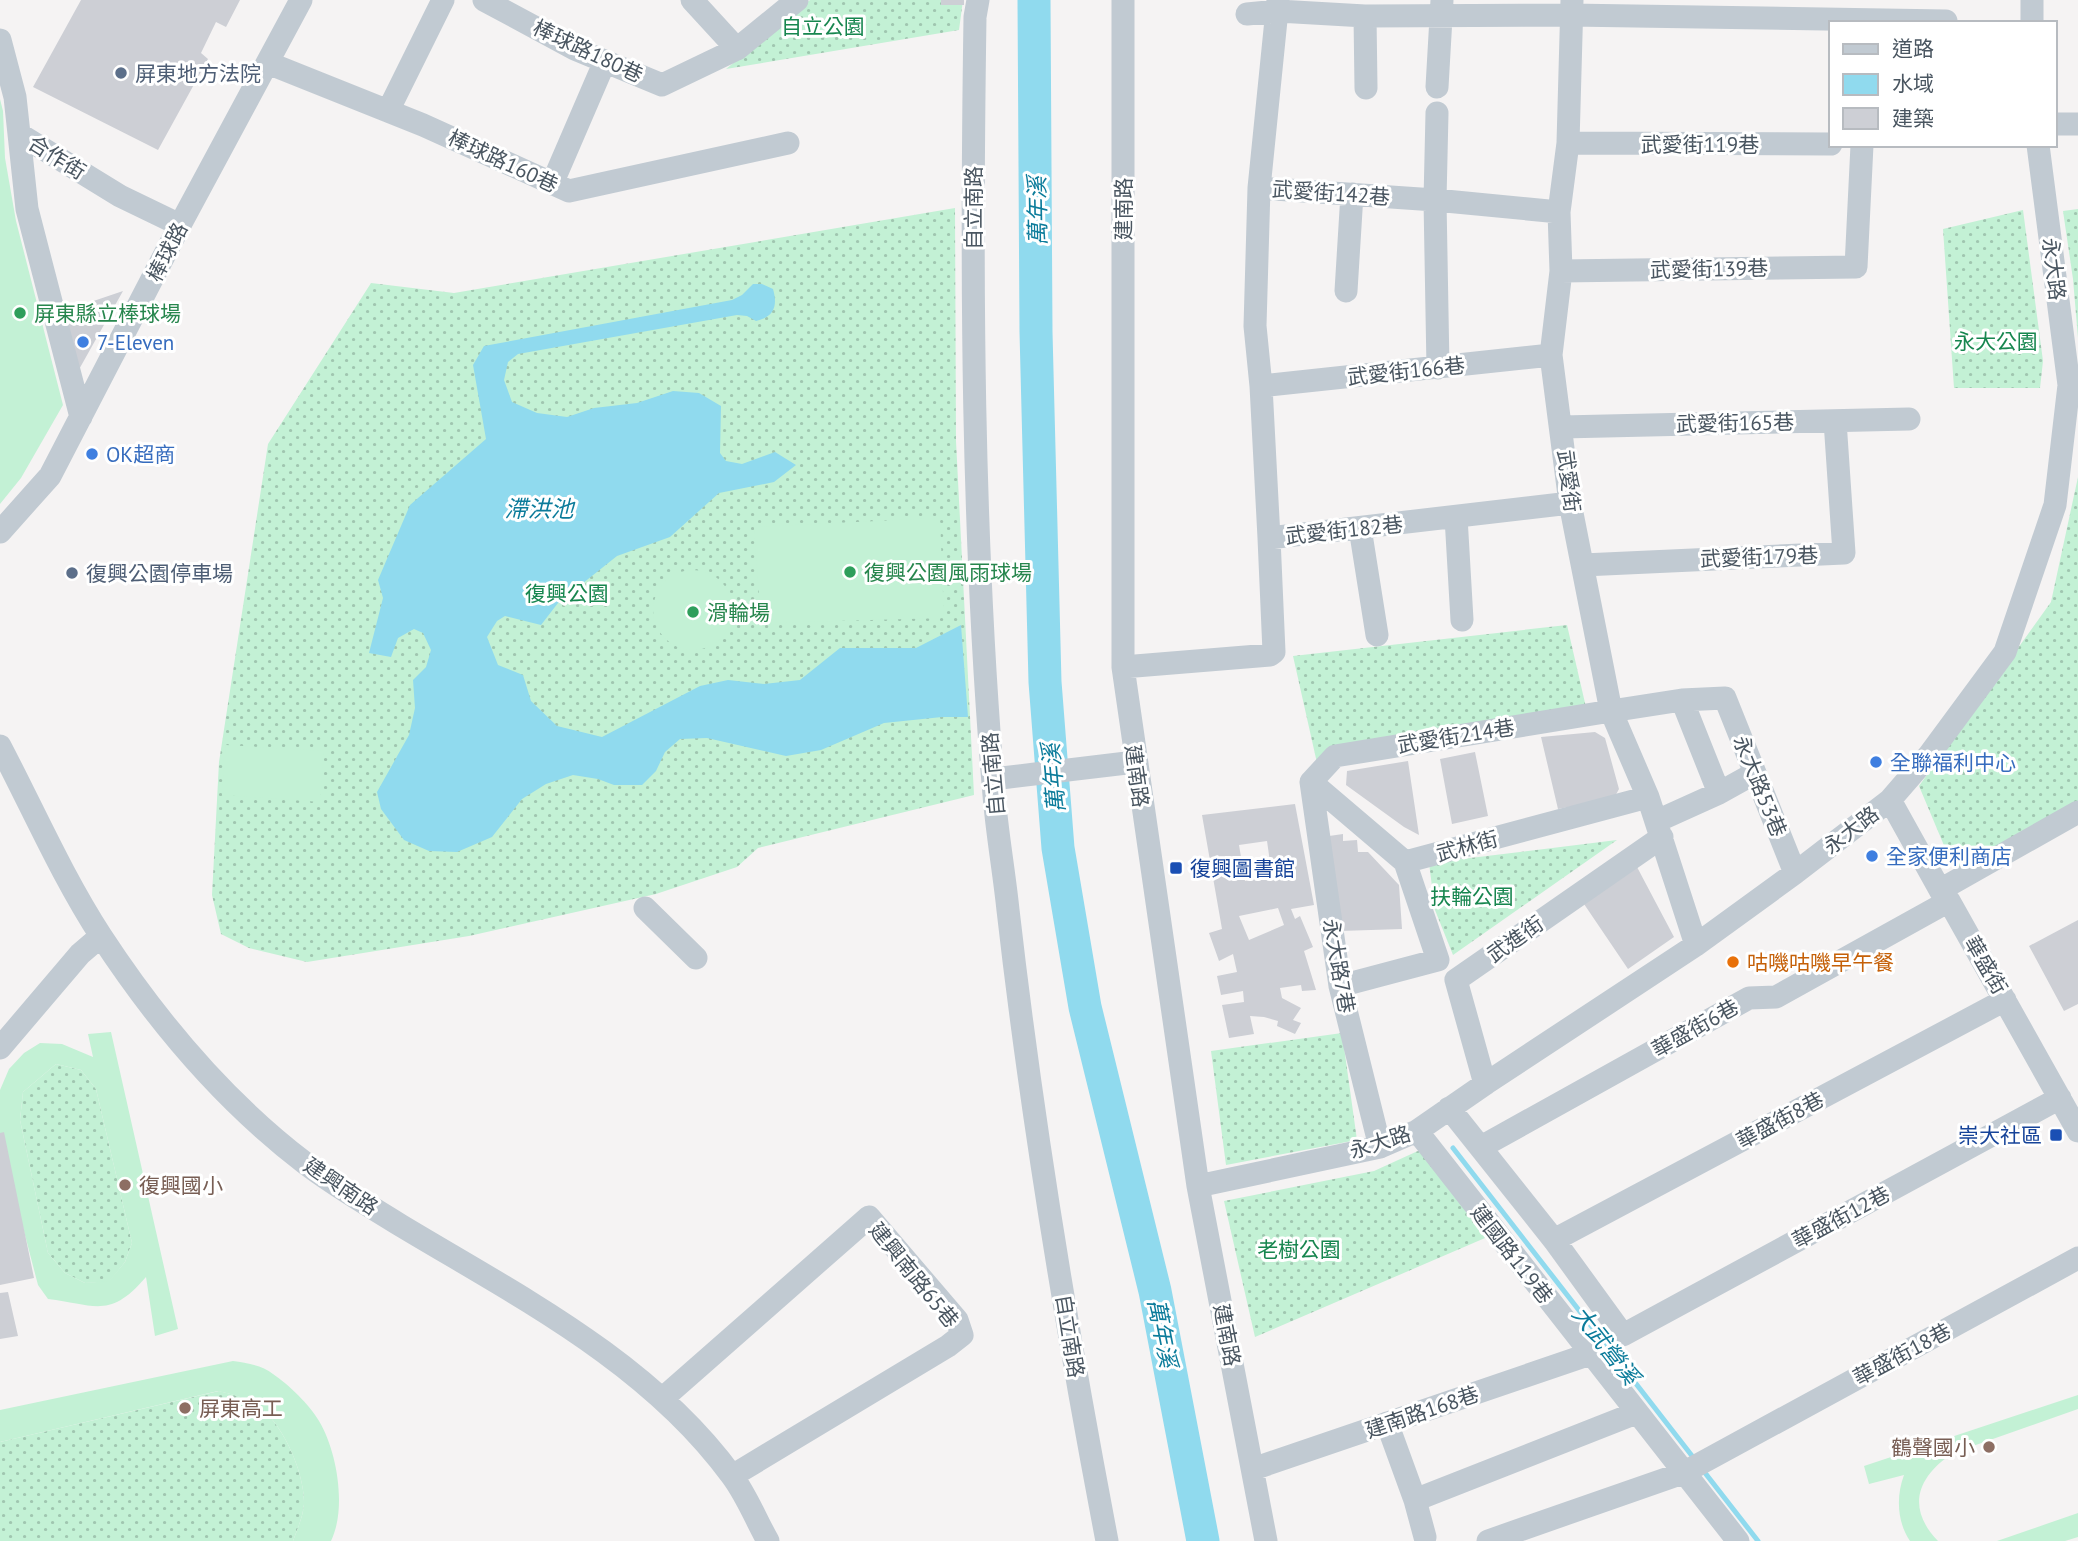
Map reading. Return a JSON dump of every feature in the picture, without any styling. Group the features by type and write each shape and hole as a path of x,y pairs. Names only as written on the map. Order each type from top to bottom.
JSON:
{"street":[{"name":"棒球路","path":"0,532 50,476 301,0"},
{"path":"388,111 443,0"},
{"name":"棒球路180巷","path":"484,0 575,49 662,85 737,49 797,0"},
{"path":"692,0 737,49"},
{"name":"自立南路","path":"978,0 975,17 972,202 976,447 989,733 1003,778 1031,1100 1107,1541"},
{"name":"建南路","path":"1123,0 1123,667 1134,762 1198,1186 1266,1541"},
{"path":"2032,0 2032,21"},
{"path":"1259,188 1278,6"},
{"path":"1247,14 1278,6 1333,7 1364,16 1441,8 1863,9 1946,21"},
{"name":"武愛街","path":"1571,7 1568,144 1559,212 1561,271 1551,355 1570,503 1611,710 1660,829 1696,945"},
{"path":"1437,87 1441,8"},
{"path":"1364,16 1366,88"},
{"name":"合作街","path":"0,40 15,97 19,134 120,196 180,225"},
{"path":"552,184 605,61"},
{"name":"棒球路160巷","path":"268,64 423,125 569,191 788,143"},
{"path":"1437,113 1435,200 1438,368"},
{"path":"2057,124 2078,124"},
{"path":"19,134 27,209 81,417"},
{"name":"武愛街119巷","path":"1568,144 1829,144"},
{"name":"武愛街139巷","path":"1561,271 1856,267 1862,147"},
{"name":"永大路","path":"1198,1186 1380,1147 1417,1131 1696,945 1795,873 1890,800 1929,755 2005,652 2055,505 2069,385 2038,147"},
{"name":"武愛街142巷","path":"1261,386 1255,326 1259,188 1559,212"},
{"path":"1346,291 1352,194"},
{"name":"武愛街166巷","path":"1261,386 1551,355"},
{"name":"武愛街182巷","path":"1261,386 1269,538 1570,503"},
{"name":"武愛街165巷","path":"1562,427 1909,419"},
{"name":"武愛街179巷","path":"1583,565 1844,553 1835,421"},
{"path":"1456,517 1462,620"},
{"path":"1360,528 1377,635"},
{"path":"1123,667 1275,652 1269,538"},
{"name":"武愛街214巷","path":"1311,782 1335,756 1611,710 1682,700 1725,698"},
{"name":"永大路53巷","path":"1725,698 1795,873"},
{"path":"1682,700 1719,793"},
{"name":"建興南路","path":"0,746 101,936 166,1026 218,1084 266,1131 305,1163 351,1195 582,1335 662,1399 732,1476 768,1541"},
{"path":"1003,778 1134,762"},
{"name":"武進街","path":"1456,980 1660,829 1755,773"},
{"path":"1311,782 1405,862 1438,960 1456,980 1485,1084"},
{"name":"永大路7巷","path":"1311,782 1340,986 1380,1147"},
{"name":"武林街","path":"1405,862 1648,797"},
{"name":"華盛街","path":"1890,800 2078,1131"},
{"name":"華盛街6巷","path":"1481,1147 1749,998 1776,996 2078,812"},
{"path":"645,908 696,958"},
{"path":"0,1048 80,954 101,936"},
{"path":"1340,986 1438,960"},
{"name":"華盛街8巷","path":"1554,1240 2006,1000"},
{"name":"華盛街12巷","path":"1599,1335 2060,1098"},
{"path":"1449,1108 1554,1240 1599,1335"},
{"name":"建國路119巷","path":"1417,1131 1599,1335 1636,1413 1738,1541"},
{"name":"建興南路65巷","path":"662,1399 869,1217 957,1320 962,1335 732,1476"},
{"name":"華盛街18巷","path":"1488,1541 1683,1473 2078,1258"},
{"name":"建南路168巷","path":"1253,1469 1387,1423 1599,1335"},
{"path":"1415,1500 1636,1413"},
{"path":"1387,1423 1415,1500 1425,1537"}],"green space":[{"name":"自立公園","path":"810,0 963,0 959,30 726,69"},
{"name":"屏東縣立棒球場","path":"0,99 5,158 16,221 63,405 21,478 0,504"},
{"name":"復興公園","path":"955,208 956,441 974,795 758,848 737,867 656,894 469,936 307,962 249,948 221,934 212,895 219,762 268,444 371,283 454,293"},
{"path":"2078,209 2078,338 2063,211"},
{"name":"永大公園","path":"2023,210 2043,361 2040,388 1954,388 1943,229"},
{"path":"2078,477 2078,805 1956,874 1919,786 2051,602"},
{"name":"復興公園風雨球場","path":"940,518 944,618 761,623 754,527"},
{"name":"滑輪場","path":"693,570 708,573 721,582 730,595 733,610 730,625 721,638 708,647 693,650 678,647 665,638 656,625 653,610 656,595 665,582 678,573"},
{"path":"1567,625 1588,716 1317,763 1293,656"},
{"path":"226,745 324,751 320,802 222,795"},
{"name":"扶輪公園","path":"1617,840 1453,955 1435,910 1429,863"},
{"path":"111,1032 178,1329 155,1336 146,1277 122,1299 112,1304 91,1306 48,1299 38,1285 0,1139 0,1090 9,1069 24,1053 40,1043 62,1044 93,1057 88,1034","holes":["56,1064 81,1070 96,1089 132,1243 125,1262 109,1281 85,1283 65,1273 48,1253 20,1120 23,1092"]},
{"path":"1342,1033 1357,1140 1226,1165 1211,1051"},
{"path":"56,1064 81,1070 96,1089 132,1243 125,1262 109,1282 85,1283 65,1273 48,1253 20,1120 23,1092"},
{"name":"老樹公園","path":"1431,1145 1492,1235 1255,1337 1224,1201 1374,1171"},
{"path":"233,1361 269,1371 298,1395 319,1421 331,1448 338,1480 338,1513 331,1541 293,1541 304,1504 301,1478 290,1448 283,1434 265,1412 255,1404 232,1395 218,1391 0,1442 0,1410"},
{"path":"219,1391 246,1399 265,1412 283,1434 290,1448 301,1478 304,1504 293,1541 0,1541 0,1442"},
{"path":"2078,1395 2078,1409 1953,1453 1931,1472 1920,1494 1919,1505 1928,1529 1938,1541 1910,1541 1906,1534 1899,1509 1904,1475 1869,1484 1864,1466"},
{"path":"2078,1513 2078,1537 2065,1541 1997,1541"}],"water":[{"name":"滯洪池","path":"753,284 762,284 773,289 775,301 771,314 756,321 737,315 518,354 508,362 504,380 512,402 537,413 567,417 594,408 637,403 673,391 699,393 721,406 720,453 726,461 742,464 775,452 796,465 774,482 719,493 670,537 617,556 558,603 541,625 505,616 497,621 487,637 498,665 523,675 531,701 557,726 602,737 700,686 728,680 764,684 800,680 840,648 916,648 961,625 968,717 884,723 821,750 786,756 707,738 680,739 665,752 656,771 642,785 614,785 573,775 546,784 522,799 492,837 457,852 429,851 404,840 381,809 377,792 409,735 415,708 413,680 426,667 431,650 423,633 414,629 398,638 391,657 369,653 383,598 378,580 410,505 486,439 473,365 484,346 732,300"}],"building":[{"name":"屏東地方法院","path":"81,0 240,0 226,27 216,22 201,53 208,59 158,150 33,87"},
{"path":"941,0 964,0 964,5 941,5"},
{"name":"7-Eleven","path":"123,291 77,373 64,311"},
{"path":"1595,732 1605,738 1619,789 1614,798 1558,809 1541,737"},
{"path":"1475,752 1488,816 1452,824 1440,759"},
{"path":"1408,761 1419,835 1346,785 1347,771"},
{"path":"1295,804 1314,905 1291,909 1295,919 1300,916 1313,947 1304,951 1316,990 1302,991 1301,985 1280,988 1282,998 1301,1008 1293,1020 1301,1023 1295,1034 1277,1026 1278,1021 1250,1016 1254,1034 1229,1038 1222,1005 1244,1002 1243,991 1221,995 1217,976 1237,972 1233,954 1219,961 1209,933 1222,929 1202,815","holes":["1267,841 1272,876 1245,881 1239,845","1278,908 1284,925 1249,940 1239,916"]},
{"path":"1343,834 1343,841 1357,840 1358,852 1368,852 1399,885 1402,929 1340,931 1329,836"},
{"path":"1637,867 1674,937 1628,969 1584,904"},
{"path":"2078,920 2078,1004 2064,1011 2029,946"},
{"path":"4,1132 34,1278 0,1285 0,1133"},
{"path":"8,1292 18,1336 0,1339 0,1293"}],"waterway":[{"name":"萬年溪","path":"1034,0 1036,332 1045,682 1058,848 1085,1007 1155,1291 1203,1541"},
{"name":"大武營溪","path":"1453,1148 1696,1461"},
{"name":"大武營溪","path":"1702,1469 1758,1541"}],"place":[{"name":"屏東地方法院","path":"121,73"},
{"name":"屏東縣立棒球場","path":"20,313"},
{"name":"7-Eleven","path":"83,342"},
{"name":"OK超商","path":"92,454"},
{"name":"復興公園風雨球場","path":"850,572"},
{"name":"復興公園停車場","path":"72,573"},
{"name":"滑輪場","path":"693,612"},
{"name":"全聯福利中心","path":"1876,762"},
{"name":"全家便利商店","path":"1872,856"},
{"name":"復興圖書館","path":"1176,868"},
{"name":"咕嘰咕嘰早午餐","path":"1733,962"},
{"name":"崇大社區","path":"2056,1135"},
{"name":"復興國小","path":"125,1185"},
{"name":"屏東高工","path":"185,1408"},
{"name":"鶴聲國小","path":"1989,1447"}]}
